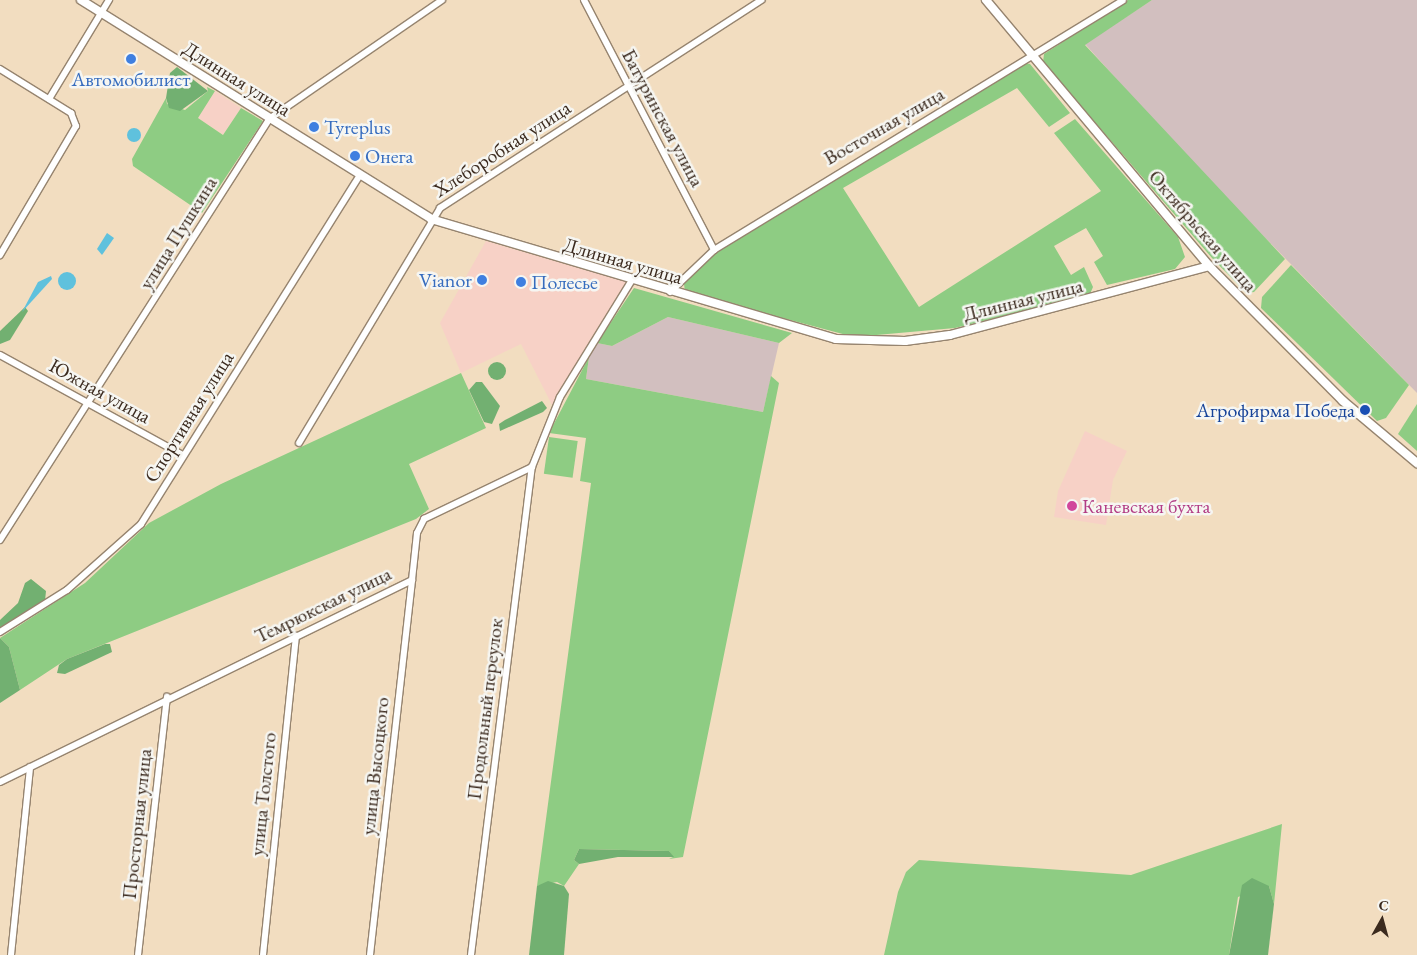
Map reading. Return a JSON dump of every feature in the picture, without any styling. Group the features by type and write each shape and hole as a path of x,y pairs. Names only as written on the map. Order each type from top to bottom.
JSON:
{"street":[{"name":"Длинная улица","path":"81,0 359,176 431,219 670,292 836,339 905,340 1023,318 1209,266"},
{"path":"49,99 109,0"},
{"name":"улица Пушкина","path":"0,540 269,119 442,0"},
{"name":"Батуринская улица","path":"584,0 628,88 714,250"},
{"name":"Хлеборобная улица","path":"299,443 422,242 431,219 447,202 628,88 762,0"},
{"name":"Октябрьская улица","path":"986,0 1030,55 1209,266 1343,401 1417,463"},
{"name":"Восточная улица","path":"670,292 714,250 1030,55 1123,0"},
{"path":"0,69 71,113 74,133 0,254"},
{"name":"Спортивная улица","path":"0,632 49,604 126,541 183,455 359,176"},
{"path":"532,467 560,397 632,280"},
{"name":"Южная улица","path":"0,355 183,455"},
{"name":"Темрюкская улица","path":"0,782 167,697 412,580 417,533 424,519 532,467"},
{"name":"Продольный переулок","path":"471,955 532,467"},
{"name":"улица Высоцкого","path":"370,955 412,580"},
{"name":"улица Толстого","path":"263,955 296,636"},
{"name":"Просторная улица","path":"138,955 167,697"},
{"path":"11,955 30,767"}],"shaded area":[{"path":"1152,0 1417,0 1417,393 1191,162 1085,44"},
{"path":"215,91 241,108 224,135 198,118"},
{"path":"486,241 627,282 552,405 521,344 461,373 440,323"},
{"path":"668,317 779,343 763,412 586,379 589,357 597,343 612,346"},
{"path":"1085,431 1127,451 1113,480 1106,525 1054,517 1058,491"}],"green space":[{"path":"1128,0 1152,0 1085,45 1285,259 1254,292 1246,293 1212,258 1043,62 1044,54"},
{"path":"1025,63 1030,64 1070,113 1049,127 1017,88 843,188 919,307 1101,191 1054,133 1075,119 1178,237 1185,257 1175,269 1107,285 1094,262 1103,256 1086,228 1054,246 1071,275 1084,267 1093,287 1090,294 955,328 854,337 685,292 684,284 718,251"},
{"path":"177,67 208,91 180,111 169,108 166,98 170,73"},
{"path":"207,87 215,91 198,118 223,135 241,108 263,121 202,213 133,166 132,159 166,98 167,104 185,110 208,91"},
{"path":"1291,265 1409,385 1386,418 1377,421 1261,308 1262,297"},
{"path":"634,288 792,333 779,343 668,317 612,346 597,343"},
{"path":"25,307 28,311 10,340 0,344 0,331"},
{"path":"589,357 586,379 763,412 771,376 779,383 683,857 669,859 673,857 669,851 579,849 574,860 579,864 564,886 557,882 537,886 591,483 580,481 586,438 549,433"},
{"path":"497,362 505,367 506,371 501,379 497,380 489,375 488,371 493,363"},
{"path":"461,373 486,428 409,464 429,509 416,519 67,659 20,690 9,647 0,638 85,583 149,523 221,484"},
{"path":"476,382 482,382 500,406 492,424 484,422 469,390"},
{"path":"542,401 547,408 543,412 500,431 499,424"},
{"path":"1417,404 1417,451 1398,434"},
{"path":"549,437 578,441 573,478 544,474"},
{"path":"31,579 46,591 45,601 0,629 0,620 18,603 25,583"},
{"path":"0,638 9,647 20,690 0,703"},
{"path":"105,644 110,644 112,652 65,674 57,673 59,665 67,659"},
{"path":"1282,824 1274,904 1269,886 1238,897 1229,955 884,955 898,892 906,872 919,860 1131,875"},
{"path":"579,849 669,851 674,857 618,857 579,864 574,860"},
{"path":"1252,878 1269,886 1274,904 1268,955 1229,955 1242,885"},
{"path":"548,881 564,886 569,894 564,955 529,955 537,886"}],"water":[{"path":"131,128 137,128 141,135 137,142 131,142 127,138 127,132"},
{"path":"107,233 114,238 102,255 97,249"},
{"path":"67,272 73,275 76,281 73,287 67,290 61,287 58,281 61,275"},
{"path":"51,276 52,279 22,312 38,282"}],"place":[{"name":"Автомобилист","path":"131,59"},
{"name":"Tyreplus","path":"314,127"},
{"name":"Онега","path":"355,156"},
{"name":"Vianor","path":"482,280"},
{"name":"Полесье","path":"521,282"},
{"name":"Агрофирма Победа","path":"1365,410"},
{"name":"Каневская бухта","path":"1072,506"}]}
